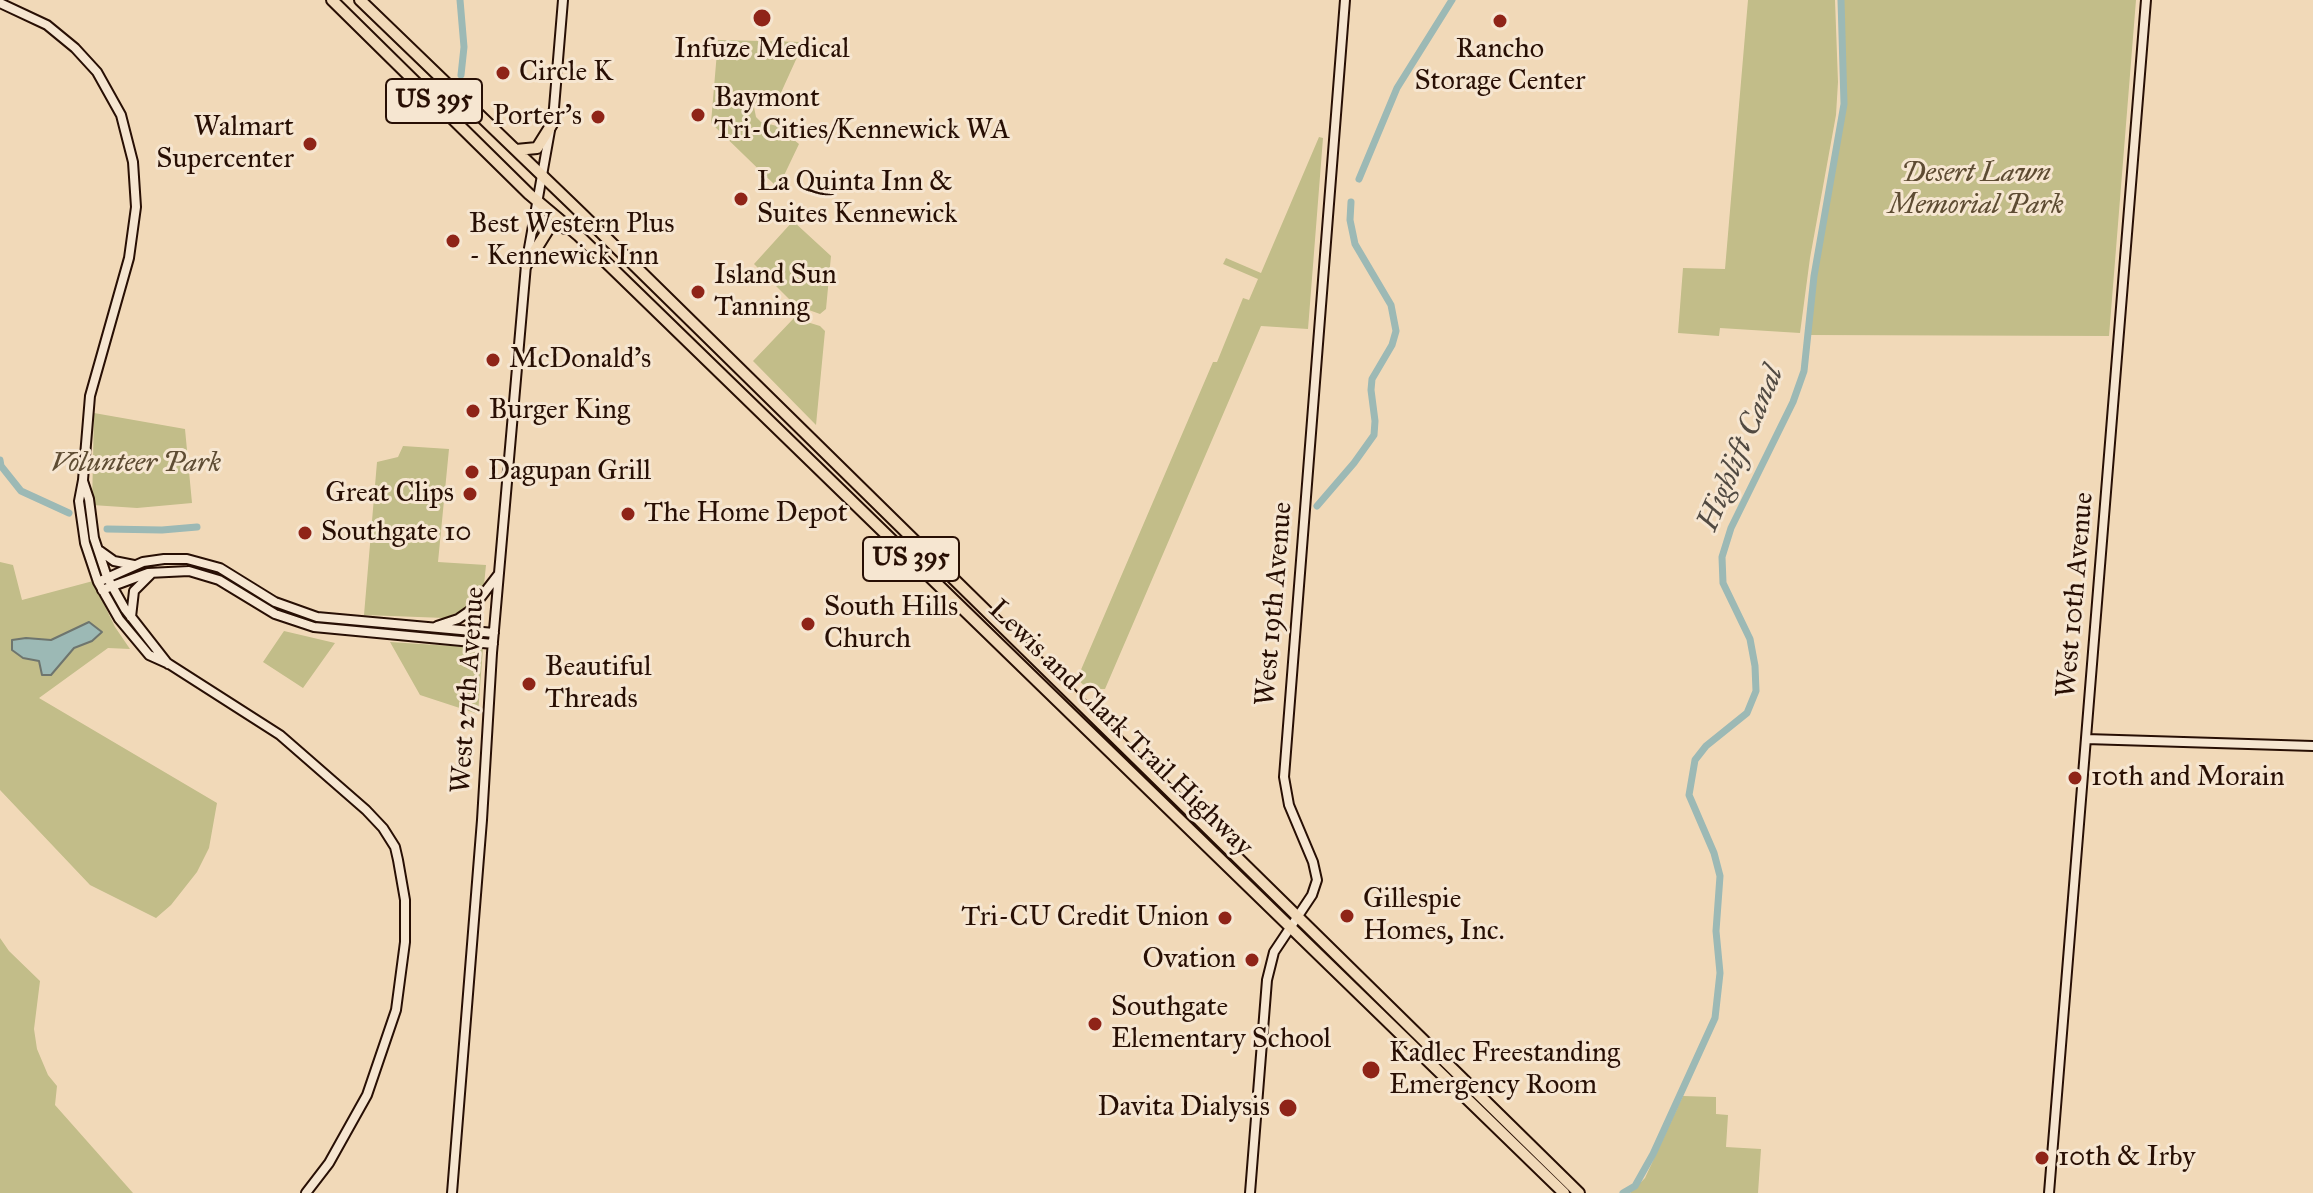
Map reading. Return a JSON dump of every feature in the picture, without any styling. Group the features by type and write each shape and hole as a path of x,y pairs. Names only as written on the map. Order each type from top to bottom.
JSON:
{"highway":[{"name":"Lewis and Clark Trail Highway","path":"332,0 1564,1193"},
{"name":"Lewis and Clark Trail Highway","path":"360,0 1579,1193"},
{"path":"514,150 521,152 537,148 552,124"},
{"path":"526,265 542,236 557,224 565,227 603,262"}],"street":[{"name":"West 27th Avenue","path":"452,1193 493,644 526,265 552,124 563,0"},
{"name":"West 19th Avenue","path":"1250,1193 1267,980 1274,952 1316,887 1316,872 1289,805 1284,777 1345,0"},
{"name":"West 10th Avenue","path":"2049,1193 2146,0"},
{"path":"0,3 47,25 75,48 97,72 121,115 133,162 136,207 129,258 90,396 79,501 79,516 88,555 100,586 119,619 154,659 169,664 280,735 383,828 395,847 405,900 405,942 396,1010 367,1095 329,1163 306,1193"},
{"path":"83,480 97,547 110,582 131,617 169,664"},
{"path":"97,547 114,561 136,565"},
{"path":"110,582 136,565 164,559 187,559 235,575 275,602 308,615 494,633"},
{"path":"100,586 157,571 189,571 229,585 275,614 314,627 493,644"},
{"path":"131,617 131,600 136,587 157,571"},
{"path":"229,585 235,575"},
{"path":"426,628 465,615 499,575"},
{"path":"2086,739 2313,746"}],"green space":[{"path":"1748,0 1835,0 1836,115 1800,333 1720,328 1719,336 1678,333 1683,268 1725,269"},
{"name":"Desert Lawn Memorial Park","path":"1841,0 2136,0 2109,336 1808,335 1843,101"},
{"path":"718,40 804,42 779,97 766,95 754,107 756,117 761,122 777,126 799,144 778,188 711,123"},
{"path":"1319,137 1323,138 1308,329 1261,326 1105,689 1088,689 1077,679 1213,362 1217,362 1243,298 1249,300 1258,279 1223,264 1226,258 1261,273"},
{"path":"793,221 831,256 826,309 820,314 795,305 754,264"},
{"path":"794,318 820,326 825,331 816,425 753,361"},
{"name":"Volunteer Park","path":"94,413 185,429 192,503 137,508 92,505"},
{"path":"403,446 449,449 438,562 486,565 484,585 474,600 463,610 445,618 364,615 377,462 398,457"},
{"path":"0,562 13,565 22,600 93,581 115,627 130,649 108,648 39,698 217,803 209,848 197,872 171,905 156,918 90,885 0,790"},
{"path":"284,631 335,643 303,688 263,662"},
{"path":"390,642 483,648 478,714 420,695"},
{"path":"0,938 40,981 34,1029 37,1049 48,1075 57,1086 55,1105 133,1193 0,1193"},
{"path":"1683,1096 1716,1097 1716,1114 1728,1115 1726,1147 1761,1149 1758,1193 1630,1193 1645,1178"}],"water":[{"path":"89,622 102,632 92,641 74,648 51,675 42,675 39,661 23,658 12,650 12,640 51,640"}],"waterway":[{"path":"460,0 464,47 461,75"},
{"path":"1359,179 1397,88 1452,0"},
{"name":"Highlift Canal","path":"1623,1193 1635,1186 1653,1154 1715,1018 1720,973 1716,931 1720,876 1714,853 1689,795 1695,760 1706,746 1747,713 1756,691 1750,639 1723,583 1722,557 1731,528 1793,402 1804,371 1814,276 1844,104 1841,0"},
{"path":"1317,506 1374,435 1372,379 1392,345 1396,331 1391,305 1355,244 1350,220 1351,202"},
{"path":"0,460 1,466 21,491 69,513"},
{"path":"107,529 197,527"}],"place":[{"name":"Infuze Medical","path":"762,18"},
{"name":"Rancho Storage Center","path":"1500,21"},
{"name":"Circle K","path":"503,73"},
{"name":"Baymont Tri-Cities/Kennewick WA","path":"698,115"},
{"name":"Porter's","path":"598,117"},
{"name":"Walmart Supercenter","path":"310,144"},
{"name":"La Quinta Inn & Suites Kennewick","path":"741,199"},
{"name":"Best Western Plus - Kennewick Inn","path":"453,241"},
{"name":"Island Sun Tanning","path":"698,292"},
{"name":"McDonald's","path":"493,360"},
{"name":"Burger King","path":"473,411"},
{"name":"Dagupan Grill","path":"472,472"},
{"name":"Great Clips","path":"470,494"},
{"name":"The Home Depot","path":"628,514"},
{"name":"Southgate 10","path":"305,533"},
{"name":"South Hills Church","path":"808,624"},
{"name":"Beautiful Threads","path":"529,684"},
{"name":"10th and Morain","path":"2075,778"},
{"name":"Gillespie Homes, Inc.","path":"1347,916"},
{"name":"Tri-CU Credit Union","path":"1225,918"},
{"name":"Ovation","path":"1252,960"},
{"name":"Southgate Elementary School","path":"1095,1024"},
{"name":"Kadlec Freestanding Emergency Room","path":"1371,1070"},
{"name":"Davita Dialysis","path":"1288,1108"},
{"name":"10th & Irby","path":"2042,1158"}]}
